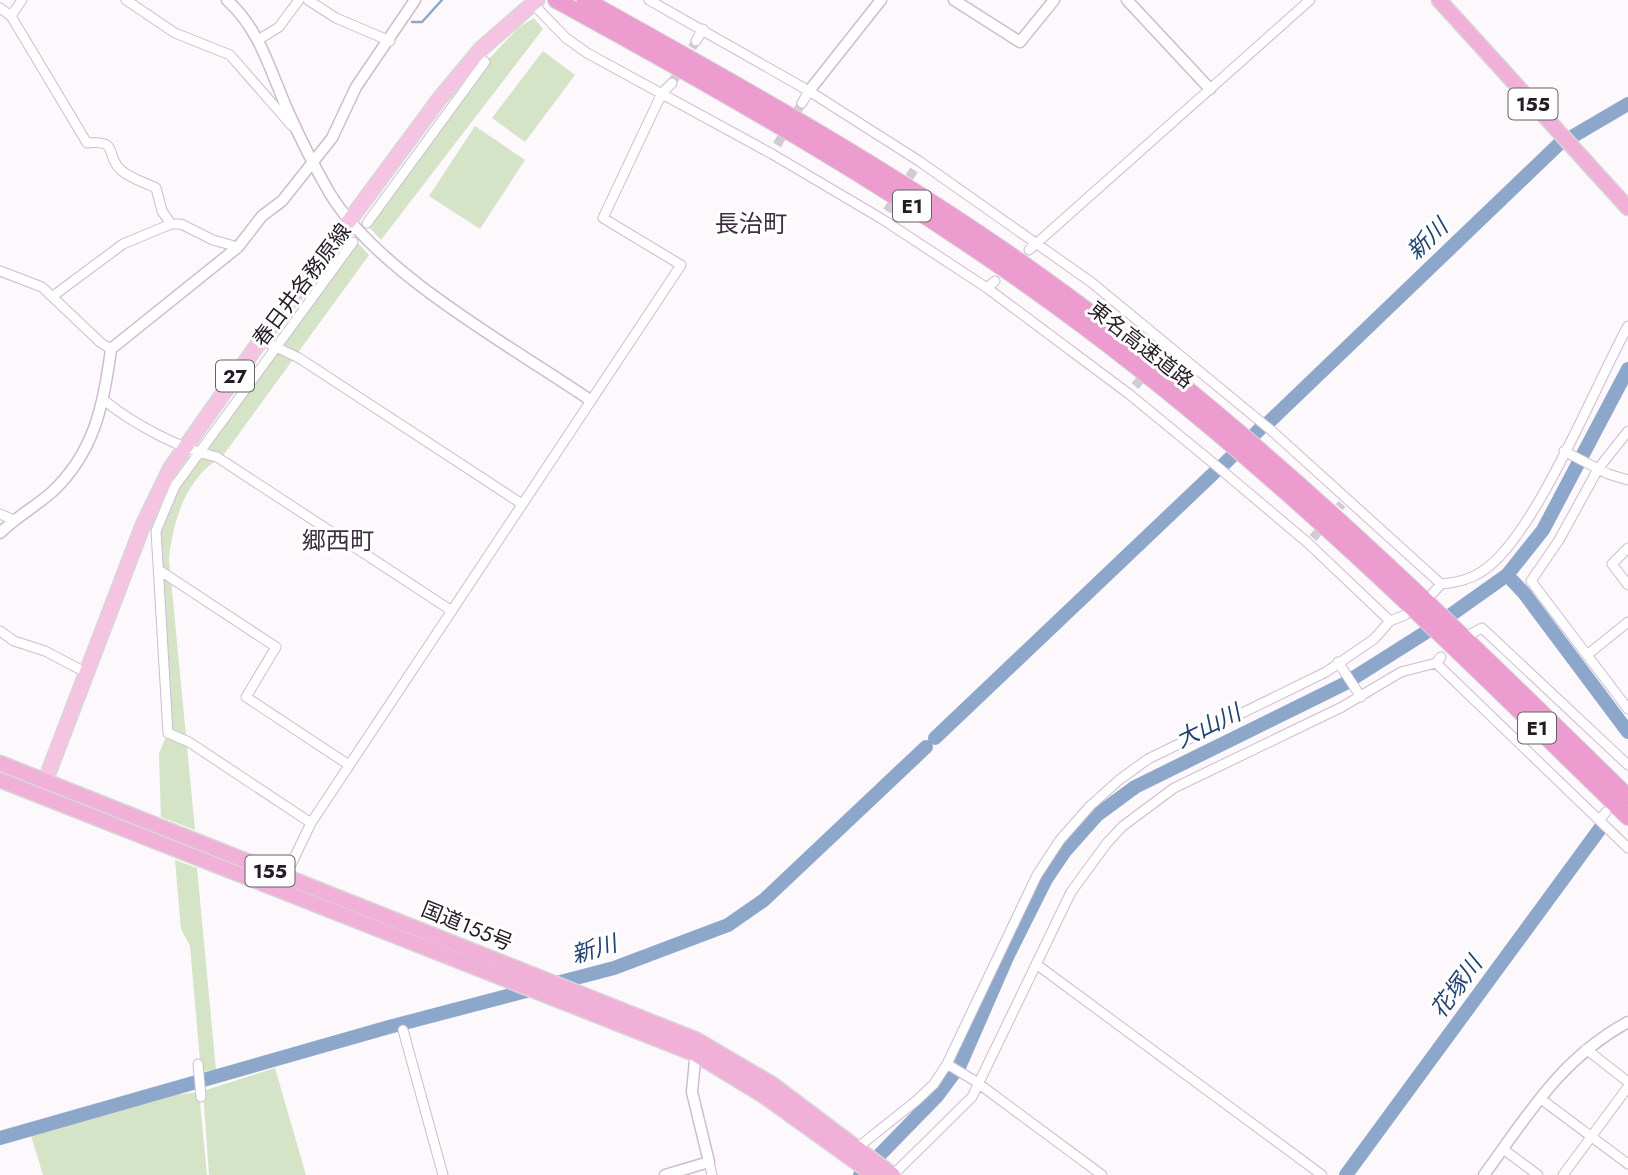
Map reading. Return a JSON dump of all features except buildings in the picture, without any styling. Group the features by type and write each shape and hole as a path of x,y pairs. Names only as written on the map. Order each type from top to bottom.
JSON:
{"highway":[{"name":"東名高速道路","path":"585,0 770,103 949,214 1065,294 1251,453 1421,606 1458,635 1628,797"},
{"name":"155","path":"1439,0 1628,208"},
{"name":"東名高速道路","path":"562,3 763,115 933,219 1057,306 1234,439"},
{"name":"東名高速道路","path":"1458,635 1628,817"},
{"name":"国道155号","path":"0,763 285,877 696,1047"},
{"name":"国道155号","path":"0,780 508,978 581,994 696,1047 764,1096 893,1175"},
{"name":"国道155号","path":"852,1152 874,1175"}],"main road":[{"name":"春日井各務原線","path":"39,797 143,525 185,445 440,98 476,55 533,1"}],"street":[{"path":"12,16 22,0"},
{"path":"126,0 175,33 230,55 298,132"},
{"path":"258,40 279,27 299,0"},
{"path":"308,0 337,18 390,41"},
{"path":"0,533 52,492 84,453 96,429 105,401 111,349 239,247 262,216 282,201 332,138 356,87 390,41 415,0"},
{"path":"649,0 809,91 1033,247 1168,349 1441,584"},
{"path":"802,103 881,0"},
{"path":"954,0 1020,42 1054,0"},
{"path":"1127,0 1210,89"},
{"path":"1033,247 1310,0"},
{"path":"533,1 566,38 587,53 775,149 885,215 1132,390 1310,540 1390,621"},
{"path":"235,3 258,40 298,132 350,222 415,281 590,400"},
{"path":"0,8 12,16 88,143 103,142 109,146 120,170 156,188 162,211 171,224"},
{"path":"696,41 703,29"},
{"path":"367,223 485,61 476,55"},
{"path":"285,877 311,823 681,265 603,218 662,93 672,83"},
{"path":"52,296 122,244 171,224 181,224 213,240 239,247"},
{"path":"311,823 189,742 168,733 156,531 175,486 353,242"},
{"path":"0,271 42,287 101,343 111,349"},
{"path":"986,288 995,281"},
{"path":"852,1152 916,1101 949,1065 1037,875 1060,840 1090,806 1119,780 1149,760 1340,664 1374,639 1390,621 1421,606 1441,584 1457,583 1482,572 1507,549 1568,453 1628,326"},
{"path":"261,340 299,358 522,504"},
{"path":"105,401 117,411 200,452 217,457 452,611"},
{"path":"1626,702 1531,581 1559,540 1596,468 1628,431"},
{"path":"1568,453 1596,468 1628,480"},
{"path":"0,514 14,520"},
{"path":"1628,548 1612,564 1628,585"},
{"path":"162,572 276,647 246,697 349,765"},
{"path":"1587,655 1628,622"},
{"path":"1458,635 1482,628 1628,765"},
{"path":"0,631 13,641 45,651 87,673"},
{"path":"893,1175 956,1115 977,1082 1071,892 1107,843 1144,808 1174,788 1360,696 1401,672 1438,660 1628,848"},
{"path":"1340,664 1360,696"},
{"path":"1599,821 1606,812"},
{"path":"1036,964 1322,1175"},
{"path":"1483,1175 1562,1070 1586,1049 1628,1022"},
{"path":"402,1030 443,1175"},
{"path":"696,1047 692,1092 712,1175"},
{"path":"1563,1175 1628,1084 1586,1049"},
{"path":"198,1064 201,1097"},
{"path":"949,1065 977,1082 1102,1175"},
{"path":"1541,1099 1628,1164"},
{"path":"1503,1149 1538,1175"},
{"path":"665,1175 709,1162"}],"green space":[{"path":"534,18 543,29 381,240 368,226 486,62 518,28"},
{"path":"543,51 575,75 525,142 492,118"},
{"path":"475,126 525,160 480,229 429,196"},
{"path":"356,241 369,255 222,457 199,476 190,488 174,529 169,559 195,830 161,817 159,753 169,730 159,530 177,488"},
{"path":"175,860 197,868 216,1070 201,1072 190,946 181,929"},
{"path":"275,1068 306,1175 209,1175 203,1091"},
{"path":"199,1092 207,1175 43,1175 31,1136 176,1095"}],"waterway":[{"path":"412,22 422,22 442,0"},
{"name":"新川","path":"1268,423 1558,145 1628,104"},
{"name":"大山川","path":"860,1175 937,1096 960,1065 1008,955 1046,879 1065,851 1097,815 1135,787 1344,684 1431,629 1507,575 1543,530 1628,369"},
{"name":"新川","path":"1223,465 1262,427"},
{"name":"新川","path":"935,738 1216,471"},
{"name":"花塚川","path":"1507,575 1524,593 1628,732"},
{"name":"新川","path":"0,1138 389,1027 614,968 728,925 764,900 926,747"},
{"name":"花塚川","path":"1346,1175 1602,826"}],"tunnel":[{"path":"672,83 696,41"},
{"path":"777,145 802,103"},
{"path":"887,211 914,170"},
{"path":"1135,386 1165,352"},
{"path":"1313,538 1342,504"}],"district":[{"name":"長治町","path":"751,224"},
{"name":"郷西町","path":"338,541"}]}
